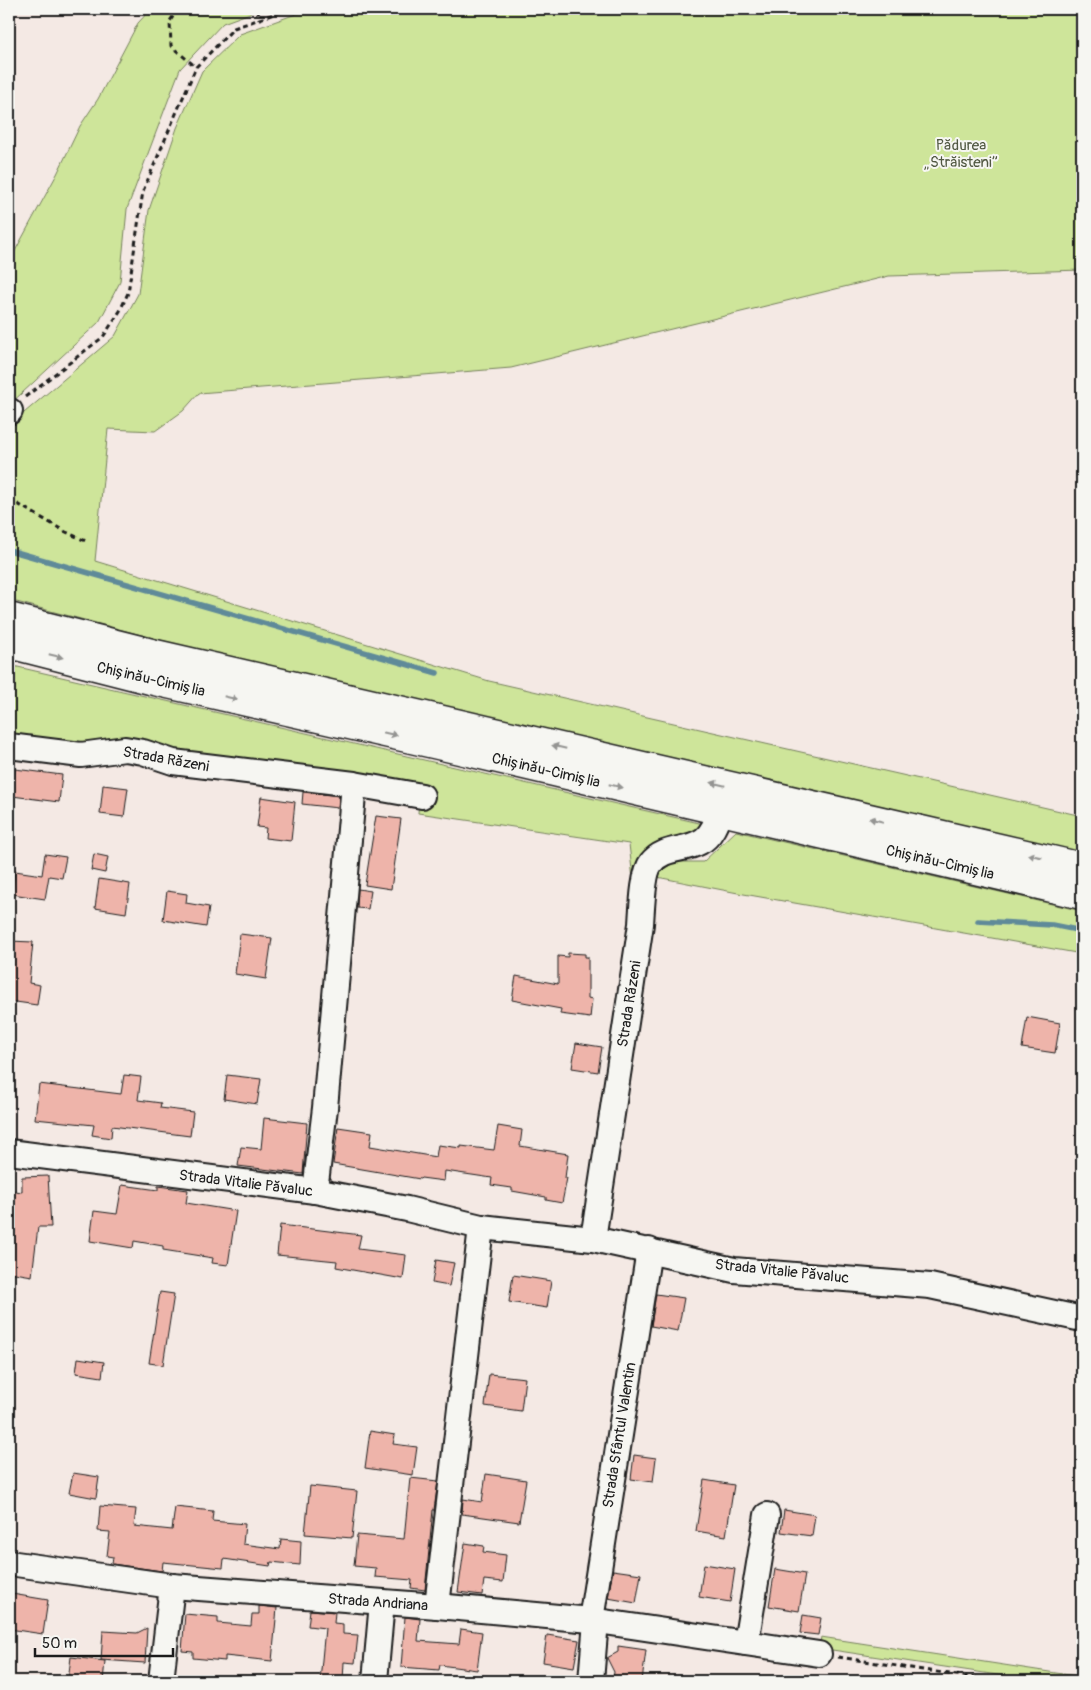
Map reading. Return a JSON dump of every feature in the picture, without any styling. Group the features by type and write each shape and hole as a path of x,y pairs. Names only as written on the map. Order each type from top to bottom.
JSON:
{"highway":[{"name":"Chișinău-Cimișlia","path":"9,617 156,654 964,841 1082,866"},
{"name":"Chișinău-Cimișlia","path":"9,644 150,680 721,810 1082,895"}],"street":[{"name":"Strada Răzeni","path":"9,746 81,755 125,749 143,752 173,762 354,784 422,796"},
{"path":"315,1191 325,1108 354,784"},
{"name":"Strada Răzeni","path":"593,1239 641,924 646,879 650,864 662,853 702,842 714,827 721,810"},
{"name":"Strada Vitalie Păvaluc","path":"9,1152 315,1191 407,1209 481,1227 593,1239 734,1270 930,1286 1082,1319"},
{"path":"437,1606 481,1227"},
{"name":"Strada Sfântul Valentin","path":"591,1681 594,1620 649,1250"},
{"path":"746,1643 767,1515"},
{"name":"Strada Andriana","path":"9,1563 172,1586 594,1620 820,1654"},
{"path":"161,1681 172,1586"},
{"path":"375,1681 382,1602"}],"path":[{"path":"178,9 170,20 171,46 196,67"},
{"path":"258,9 259,19"},
{"path":"9,411 31,391 103,338 120,312 128,293 143,191 196,67 234,28 288,9"},
{"path":"9,501 88,542"},
{"path":"820,1654 996,1681"}],"green space":[{"path":"151,9 261,9 223,23 180,69 127,209 120,282 99,322 9,405 11,375 9,373 9,262 57,174 80,126 98,99 138,23"},
{"name":"Pădurea „Străisteni”","path":"310,9 1082,9 1082,270 889,276 511,368 199,393 183,411 155,431 108,429 95,561 489,681 1082,816 1082,855 183,646 9,600 9,430 18,418 115,336 138,294 149,210 177,128 202,71 240,34"},
{"path":"9,665 708,825 647,857 633,879 629,844 418,813 420,788 9,739"},
{"path":"736,831 1082,911 1082,954 657,877 669,862 703,862"},
{"path":"821,1637 1082,1677 1082,1681 1037,1681 819,1648"}],"building":[{"path":"15,769 62,775 59,802 12,796"},
{"path":"103,785 128,788 124,817 100,814"},
{"path":"303,792 339,796 338,808 302,804"},
{"path":"261,797 295,802 291,841 265,838 266,828 257,827"},
{"path":"376,816 401,819 391,889 365,885"},
{"path":"45,854 66,857 62,878 49,876 45,899 12,894 15,871 42,875"},
{"path":"94,854 108,857 105,873 91,870"},
{"path":"99,879 130,884 126,913 95,908"},
{"path":"358,889 371,891 368,909 357,908"},
{"path":"167,891 187,894 186,903 209,907 206,927 163,920"},
{"path":"240,934 272,938 266,979 235,974"},
{"path":"9,941 33,942 29,983 40,985 37,1005 9,1001"},
{"path":"568,953 585,954 585,957 588,957 588,998 592,999 590,1018 560,1014 561,1009 512,1000 516,976 558,984 558,956 568,957"},
{"path":"1027,1017 1060,1023 1055,1053 1022,1048"},
{"path":"576,1043 602,1047 598,1072 572,1068"},
{"path":"124,1075 141,1077 138,1100 161,1103 160,1108 193,1112 190,1136 112,1126 111,1138 92,1135 94,1125 35,1119 39,1084 121,1094"},
{"path":"227,1075 261,1079 257,1104 224,1099"},
{"path":"264,1118 307,1123 303,1174 238,1166 241,1147 261,1149"},
{"path":"498,1126 522,1130 520,1146 568,1154 565,1178 567,1178 562,1203 546,1200 546,1197 512,1191 512,1188 491,1185 492,1178 445,1171 444,1181 420,1179 333,1164 338,1127 372,1132 370,1146 436,1157 438,1145 494,1150"},
{"path":"48,1176 51,1227 38,1227 32,1276 9,1272 9,1190 22,1192 22,1177"},
{"path":"122,1185 158,1190 158,1186 188,1190 186,1203 236,1211 228,1265 212,1263 213,1258 163,1250 163,1246 134,1241 133,1248 90,1241 94,1211 117,1214"},
{"path":"280,1225 361,1235 358,1249 406,1255 403,1279 336,1267 337,1261 277,1255"},
{"path":"436,1260 454,1263 449,1286 432,1283"},
{"path":"513,1275 551,1281 547,1308 509,1302"},
{"path":"160,1292 174,1294 163,1365 149,1363"},
{"path":"656,1294 684,1298 678,1331 651,1326"},
{"path":"78,1358 104,1362 102,1377 76,1373"},
{"path":"489,1374 525,1378 521,1411 485,1406"},
{"path":"370,1431 395,1435 393,1444 417,1447 413,1475 365,1468"},
{"path":"634,1455 656,1458 653,1482 631,1479"},
{"path":"73,1473 99,1477 96,1498 69,1493"},
{"path":"486,1474 526,1480 519,1522 462,1514 463,1499 482,1502"},
{"path":"410,1478 438,1481 433,1510 425,1590 411,1588 412,1580 375,1577 376,1568 354,1566 357,1535 404,1539"},
{"path":"704,1480 734,1485 726,1536 696,1531"},
{"path":"310,1486 357,1491 352,1538 305,1534"},
{"path":"100,1506 136,1509 134,1526 172,1530 175,1507 213,1511 212,1521 245,1524 243,1544 280,1549 281,1539 301,1541 300,1565 271,1562 270,1566 224,1559 223,1568 163,1562 162,1571 112,1564 113,1557 107,1556 110,1532 98,1531"},
{"path":"784,1510 815,1515 812,1536 781,1532"},
{"path":"465,1543 484,1546 483,1552 506,1555 503,1582 484,1580 482,1595 458,1592"},
{"path":"704,1564 735,1569 730,1602 699,1597"},
{"path":"775,1569 805,1574 799,1611 769,1606"},
{"path":"613,1570 641,1574 636,1603 608,1598"},
{"path":"12,1594 48,1600 43,1634 9,1629"},
{"path":"259,1606 277,1608 272,1661 225,1656 225,1661 193,1658 193,1652 182,1651 185,1614 218,1617 218,1623 251,1626 252,1614 259,1614"},
{"path":"310,1610 335,1612 334,1623 343,1624 343,1634 358,1635 355,1663 344,1662 343,1681 320,1681 325,1628 308,1626"},
{"path":"803,1615 821,1618 818,1635 800,1633"},
{"path":"405,1617 420,1619 418,1641 459,1644 461,1629 482,1632 477,1670 440,1665 439,1670 401,1667"},
{"path":"147,1628 145,1663 101,1660 103,1631 137,1633"},
{"path":"547,1635 579,1640 574,1667 543,1662"},
{"path":"618,1646 646,1650 642,1681 613,1679 614,1672 607,1658 618,1652"},
{"path":"71,1657 105,1661 103,1681 68,1681"}],"waterway":[{"path":"9,550 437,673"},
{"path":"978,921 1052,925 1082,931"}]}
